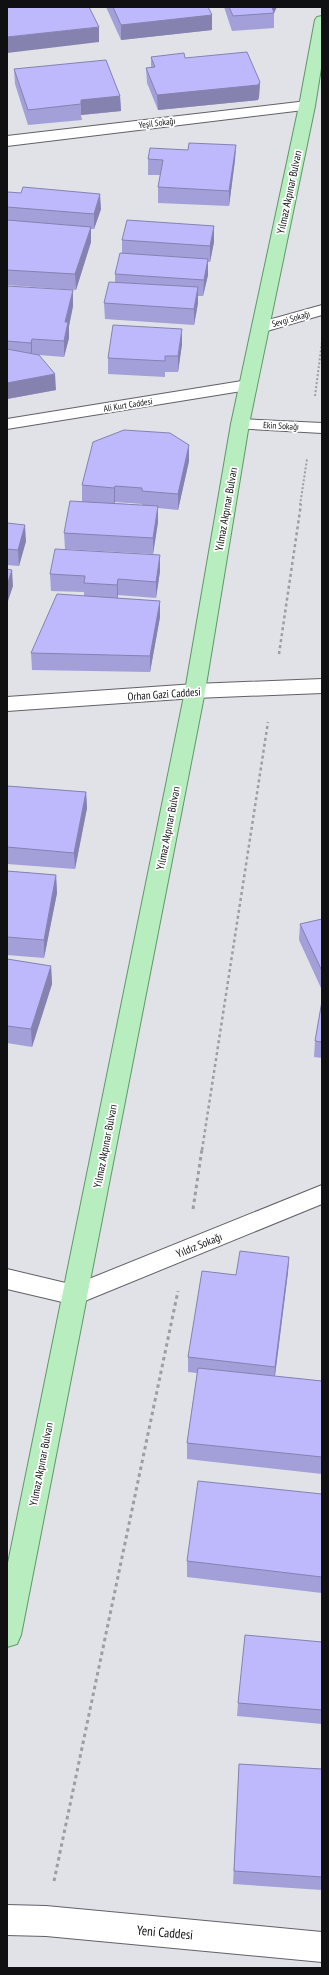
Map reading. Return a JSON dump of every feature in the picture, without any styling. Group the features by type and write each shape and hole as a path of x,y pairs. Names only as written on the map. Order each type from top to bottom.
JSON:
{"main road":[{"name":"Yılmaz Akpınar Bulvarı","path":"7,1635 195,691 240,424 307,106 322,20"}],"street":[{"name":"Yeşil Sokağı","path":"7,141 307,106"},
{"name":"Sevgi Sokağı","path":"260,328 322,310"},
{"name":"Ali Kurt Caddesi","path":"7,424 248,385"},
{"name":"Ekin Sokağı","path":"240,424 317,428"},
{"name":"Orhan Gazi Caddesi","path":"7,704 195,691 322,686"},
{"name":"Yıldız Sokağı","path":"75,1295 322,1194"},
{"path":"7,1279 75,1295"},
{"name":"Yeni Caddesi","path":"7,1920 46,1921 322,1947"}],"path":[{"path":"46,1921 186,1250 274,688 317,428 322,338"}],"building":[{"path":"7,7 89,7 99,27 7,37"},
{"path":"113,7 208,7 212,15 121,25"},
{"path":"229,7 272,7 274,13 233,16"},
{"path":"247,52 260,82 258,85 157,95 146,68 155,67 151,57 184,53 185,58"},
{"path":"106,60 120,96 81,100 81,104 28,110 14,69"},
{"path":"189,143 236,145 229,191 158,187 163,160 148,159 150,148 188,150"},
{"path":"23,187 100,194 94,214 7,207 8,192 21,193"},
{"path":"7,220 91,227 75,274 7,270"},
{"path":"127,220 214,226 210,246 122,240"},
{"path":"120,253 208,259 204,280 115,274"},
{"path":"109,282 198,287 194,309 104,303"},
{"path":"7,286 73,290 65,322 68,322 64,341 32,339 31,343 7,341"},
{"path":"113,325 182,329 178,356 165,356 165,361 108,358"},
{"path":"7,349 39,355 55,374 7,383"},
{"path":"124,430 170,433 189,445 178,494 142,491 142,488 115,486 114,488 82,485 93,442"},
{"path":"70,501 158,506 153,538 64,533"},
{"path":"7,523 25,525 18,550 7,549"},
{"path":"55,549 160,555 156,582 118,579 117,585 84,583 85,576 50,574"},
{"path":"7,569 12,570 7,585"},
{"path":"57,594 160,601 150,656 31,653"},
{"path":"7,786 86,792 74,853 7,847"},
{"path":"7,871 56,875 44,940 7,937"},
{"path":"322,919 322,971 300,924"},
{"path":"7,959 51,966 31,1029 7,1026"},
{"path":"322,1001 322,1042 315,1041"},
{"path":"240,1251 289,1257 275,1367 188,1357 202,1271 236,1275"},
{"path":"198,1368 322,1381 322,1457 187,1443"},
{"path":"198,1481 322,1494 322,1577 187,1561"},
{"path":"245,1635 322,1642 322,1710 238,1703"},
{"path":"239,1764 322,1769 322,1877 234,1871"}]}
